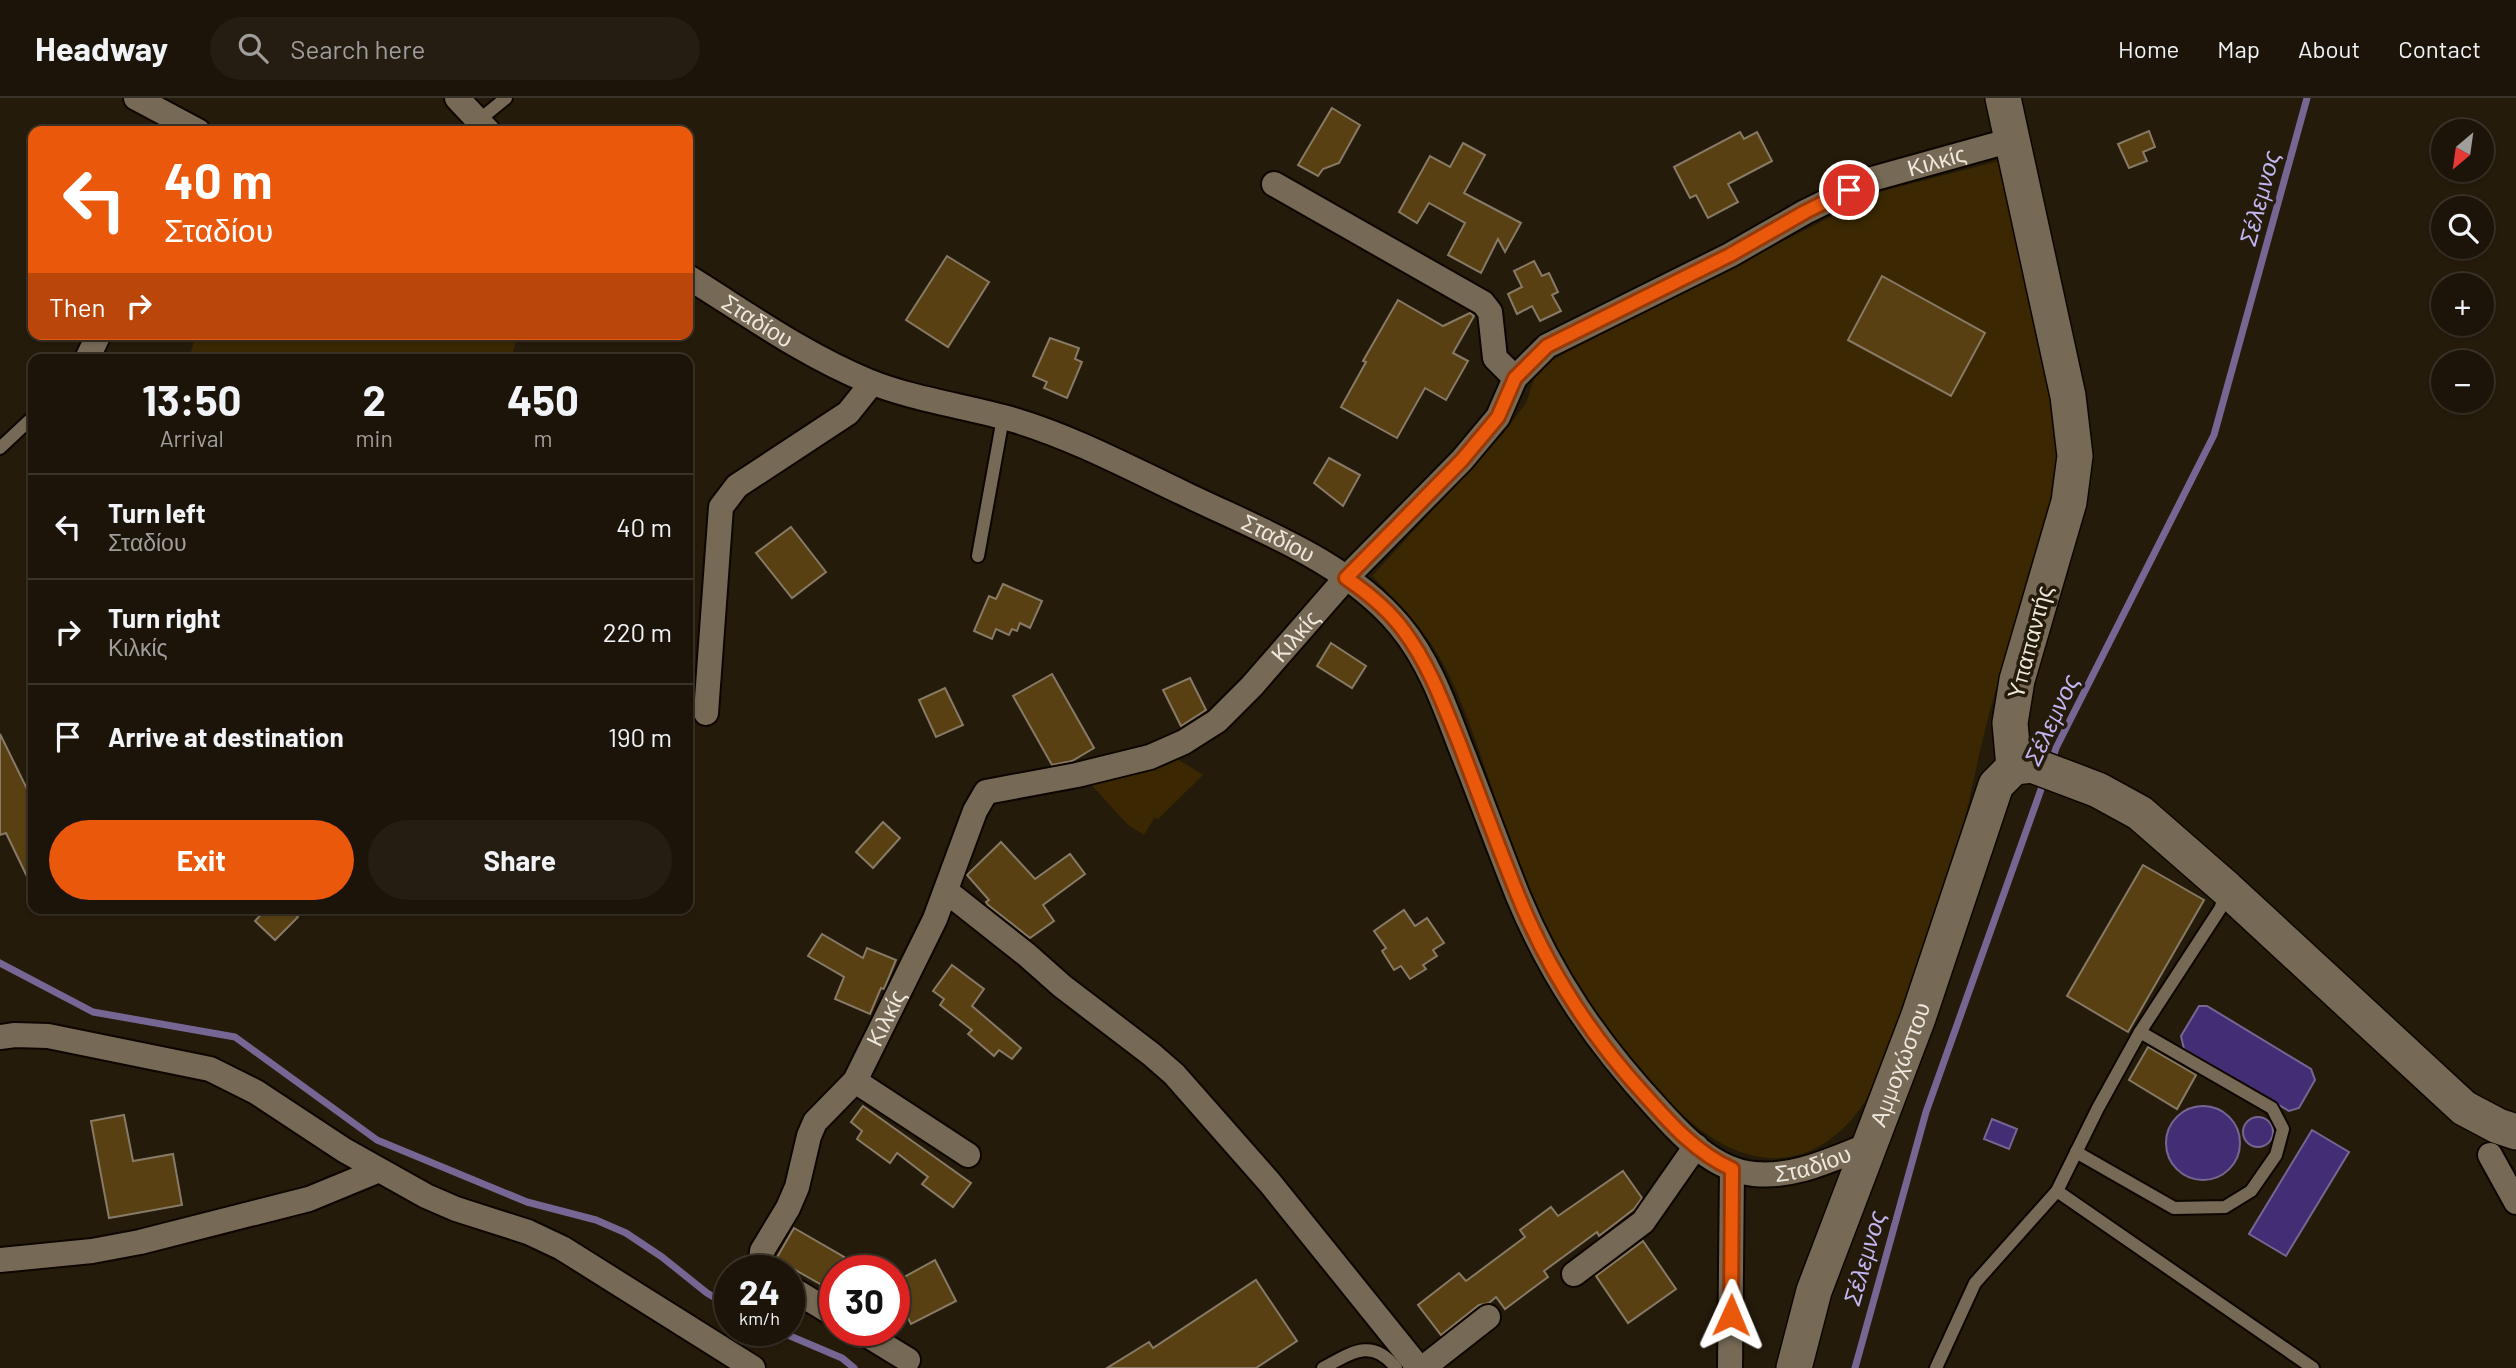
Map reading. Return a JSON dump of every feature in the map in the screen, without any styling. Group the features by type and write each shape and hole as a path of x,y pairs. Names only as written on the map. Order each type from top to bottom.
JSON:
{"street":[{"path":"136,98 189,126"},
{"path":"457,98 483,126"},
{"name":"Υπαπαντής","path":"2003,98 2067,396 2076,456 2069,502 2017,680 2010,723 2023,766"},
{"name":"Κιλκίς","path":"762,1255 797,1187 815,1122 855,1081 928,935 975,811 986,792 1142,759 1168,750 1205,729 1235,704 1346,578 1462,460 1498,417 1515,378 1547,346 1730,255 1805,212 1872,179 2012,140"},
{"path":"1274,184 1483,303 1490,312 1494,358 1515,378"},
{"name":"Σταδίου","path":"693,280 808,351 872,383 1003,418 1073,441 1274,537 1346,578 1387,611 1404,630 1432,675 1518,895 1546,958 1563,989 1595,1035 1666,1118 1696,1146 1732,1169 1758,1174 1786,1173 1814,1166 1869,1145"},
{"path":"706,713 721,507 724,501 737,486 848,413 872,383"},
{"path":"2023,766 2098,790 2140,813 2227,889 2464,1108 2516,1132"},
{"name":"Αμμοχώστου","path":"1794,1368 1814,1291 1947,934 1996,785 2023,766"},
{"path":"946,891 1174,1074 1270,1183 1421,1368 1488,1317"},
{"path":"0,1037 48,1036 210,1069 256,1092 377,1171 442,1203 505,1223 562,1248 753,1368"},
{"path":"2419,1066 2476,1096 2516,1108"},
{"path":"855,1081 968,1155"},
{"path":"1574,1274 1643,1222 1696,1146"},
{"path":"2490,1155 2516,1202"},
{"path":"1730,1368 1732,1169"},
{"path":"0,1260 92,1251 140,1242 309,1199 377,1171"},
{"path":"885,1346 908,1360"}],"lane":[{"path":"483,126 506,98"},
{"path":"978,556 1003,418"},
{"path":"0,448 28,422"},
{"path":"1936,1368 1975,1283 2057,1191 2140,1032 2220,909 2227,889"},
{"path":"2076,1152 2174,1208 2225,1207 2251,1191 2276,1155 2283,1129 2272,1108 2140,1032"},
{"path":"2057,1191 2313,1368"},
{"path":"1323,1368 1354,1351 1372,1350 1389,1359 1396,1368"}],"shaded area":[{"path":"2003,160 2056,434 2056,477 2044,540 1994,696 1947,885 1874,1085 1852,1119 1836,1135 1818,1147 1782,1158 1744,1153 1705,1133 1669,1102 1616,1043 1573,982 1526,883 1458,694 1446,669 1422,631 1372,576 1502,435 1526,403 1538,367 1879,192"},
{"path":"194,340 516,340 512,354 190,354"},
{"path":"1174,757 1203,775 1158,819 1154,818 1144,835 1128,825 1086,779"},
{"path":"2199,1006 2207,1006 2311,1069 2315,1080 2299,1108 2289,1111 2184,1049 2181,1036"},
{"path":"2203,1106 2217,1109 2229,1117 2237,1129 2240,1143 2237,1157 2229,1169 2217,1177 2203,1180 2189,1177 2177,1169 2169,1157 2166,1143 2169,1129 2177,1117 2189,1109"},
{"path":"2258,1117 2268,1122 2273,1132 2268,1142 2258,1147 2248,1142 2243,1132 2248,1122"},
{"path":"1992,1119 2017,1129 2009,1149 1984,1139"},
{"path":"2312,1130 2349,1152 2286,1256 2249,1234"}],"building":[{"path":"1332,108 1360,125 1339,163 1323,169 1318,176 1298,165"},
{"path":"2149,131 2155,147 2143,152 2147,161 2129,168 2118,144"},
{"path":"1740,132 1744,139 1757,132 1772,161 1728,184 1738,202 1708,218 1696,195 1690,198 1674,167"},
{"path":"1463,143 1485,155 1464,193 1521,223 1505,252 1498,239 1481,273 1448,255 1465,223 1429,203 1417,223 1399,212 1430,156 1450,167"},
{"path":"947,256 989,282 948,347 906,320"},
{"path":"1534,261 1542,276 1549,273 1558,292 1552,295 1561,311 1540,321 1532,306 1517,314 1508,294 1522,287 1514,271"},
{"path":"1882,276 1985,333 1951,396 1848,340"},
{"path":"1398,300 1443,326 1470,313 1474,316 1453,353 1468,361 1446,400 1425,388 1397,438 1341,407 1366,362 1363,361"},
{"path":"1050,338 1079,348 1075,359 1082,362 1067,398 1044,388 1047,382 1033,376"},
{"path":"1329,458 1360,475 1343,506 1314,483"},
{"path":"791,527 826,572 792,598 756,553"},
{"path":"1003,584 1042,601 1030,628 1020,623 1017,631 1012,629 1009,635 996,629 992,639 974,631 989,596 996,599"},
{"path":"1331,643 1366,666 1352,688 1317,666"},
{"path":"1052,674 1094,748 1072,761 1052,765 1013,696"},
{"path":"1190,678 1206,710 1181,726 1163,690"},
{"path":"945,688 963,725 936,737 919,700"},
{"path":"0,734 28,791 28,879 6,833 0,835"},
{"path":"883,822 900,838 873,868 856,852"},
{"path":"1001,842 1035,879 1070,854 1085,874 1043,905 1054,921 1030,938 988,905 986,902 989,900 967,875"},
{"path":"2143,865 2204,900 2128,1032 2067,996"},
{"path":"1404,910 1415,926 1427,918 1444,943 1433,950 1437,956 1423,965 1426,969 1410,979 1401,966 1394,970 1382,951 1386,948 1374,931"},
{"path":"261,914 295,914 298,917 275,940 255,921"},
{"path":"822,934 863,958 867,948 896,960 870,1014 835,999 844,977 808,956"},
{"path":"952,965 984,989 972,1006 1021,1048 1012,1059 999,1050 994,1056 968,1034 972,1030 940,1005 944,999 933,991"},
{"path":"2148,1047 2196,1075 2177,1109 2129,1080"},
{"path":"863,1106 971,1183 953,1207 922,1184 928,1177 897,1153 890,1163 857,1139 862,1131 851,1122"},
{"path":"124,1115 133,1161 173,1154 182,1205 109,1218 91,1121"},
{"path":"1623,1171 1642,1198 1634,1209 1599,1236 1597,1232 1544,1271 1548,1277 1505,1309 1496,1297 1489,1303 1479,1305 1441,1335 1418,1305 1459,1273 1466,1281 1525,1237 1520,1230 1551,1207 1558,1216"},
{"path":"794,1228 841,1255 819,1255 819,1283 805,1275 805,1255 778,1255"},
{"path":"1643,1241 1676,1289 1628,1323 1596,1276"},
{"path":"935,1260 956,1301 911,1324 910,1274"},
{"path":"1256,1280 1297,1341 1256,1368 1107,1368 1149,1342 1153,1348"}],"waterway":[{"name":"Σέλεμνος","path":"2051,764 2056,748 2214,435 2307,98"},
{"name":"Σέλεμνος","path":"1855,1368 1926,1112 2044,781"},
{"path":"0,963 93,1012 235,1037 377,1140 527,1202 596,1220 626,1233 714,1297"},
{"path":"805,1342 842,1358 854,1368"}],"route":[{"path":"1731,1315 1732,1169 1696,1146 1666,1118 1595,1035 1563,989 1532,929 1432,675 1404,630 1365,591 1346,578 1462,460 1498,417 1515,378 1547,346 1730,255 1849,190"}]}
